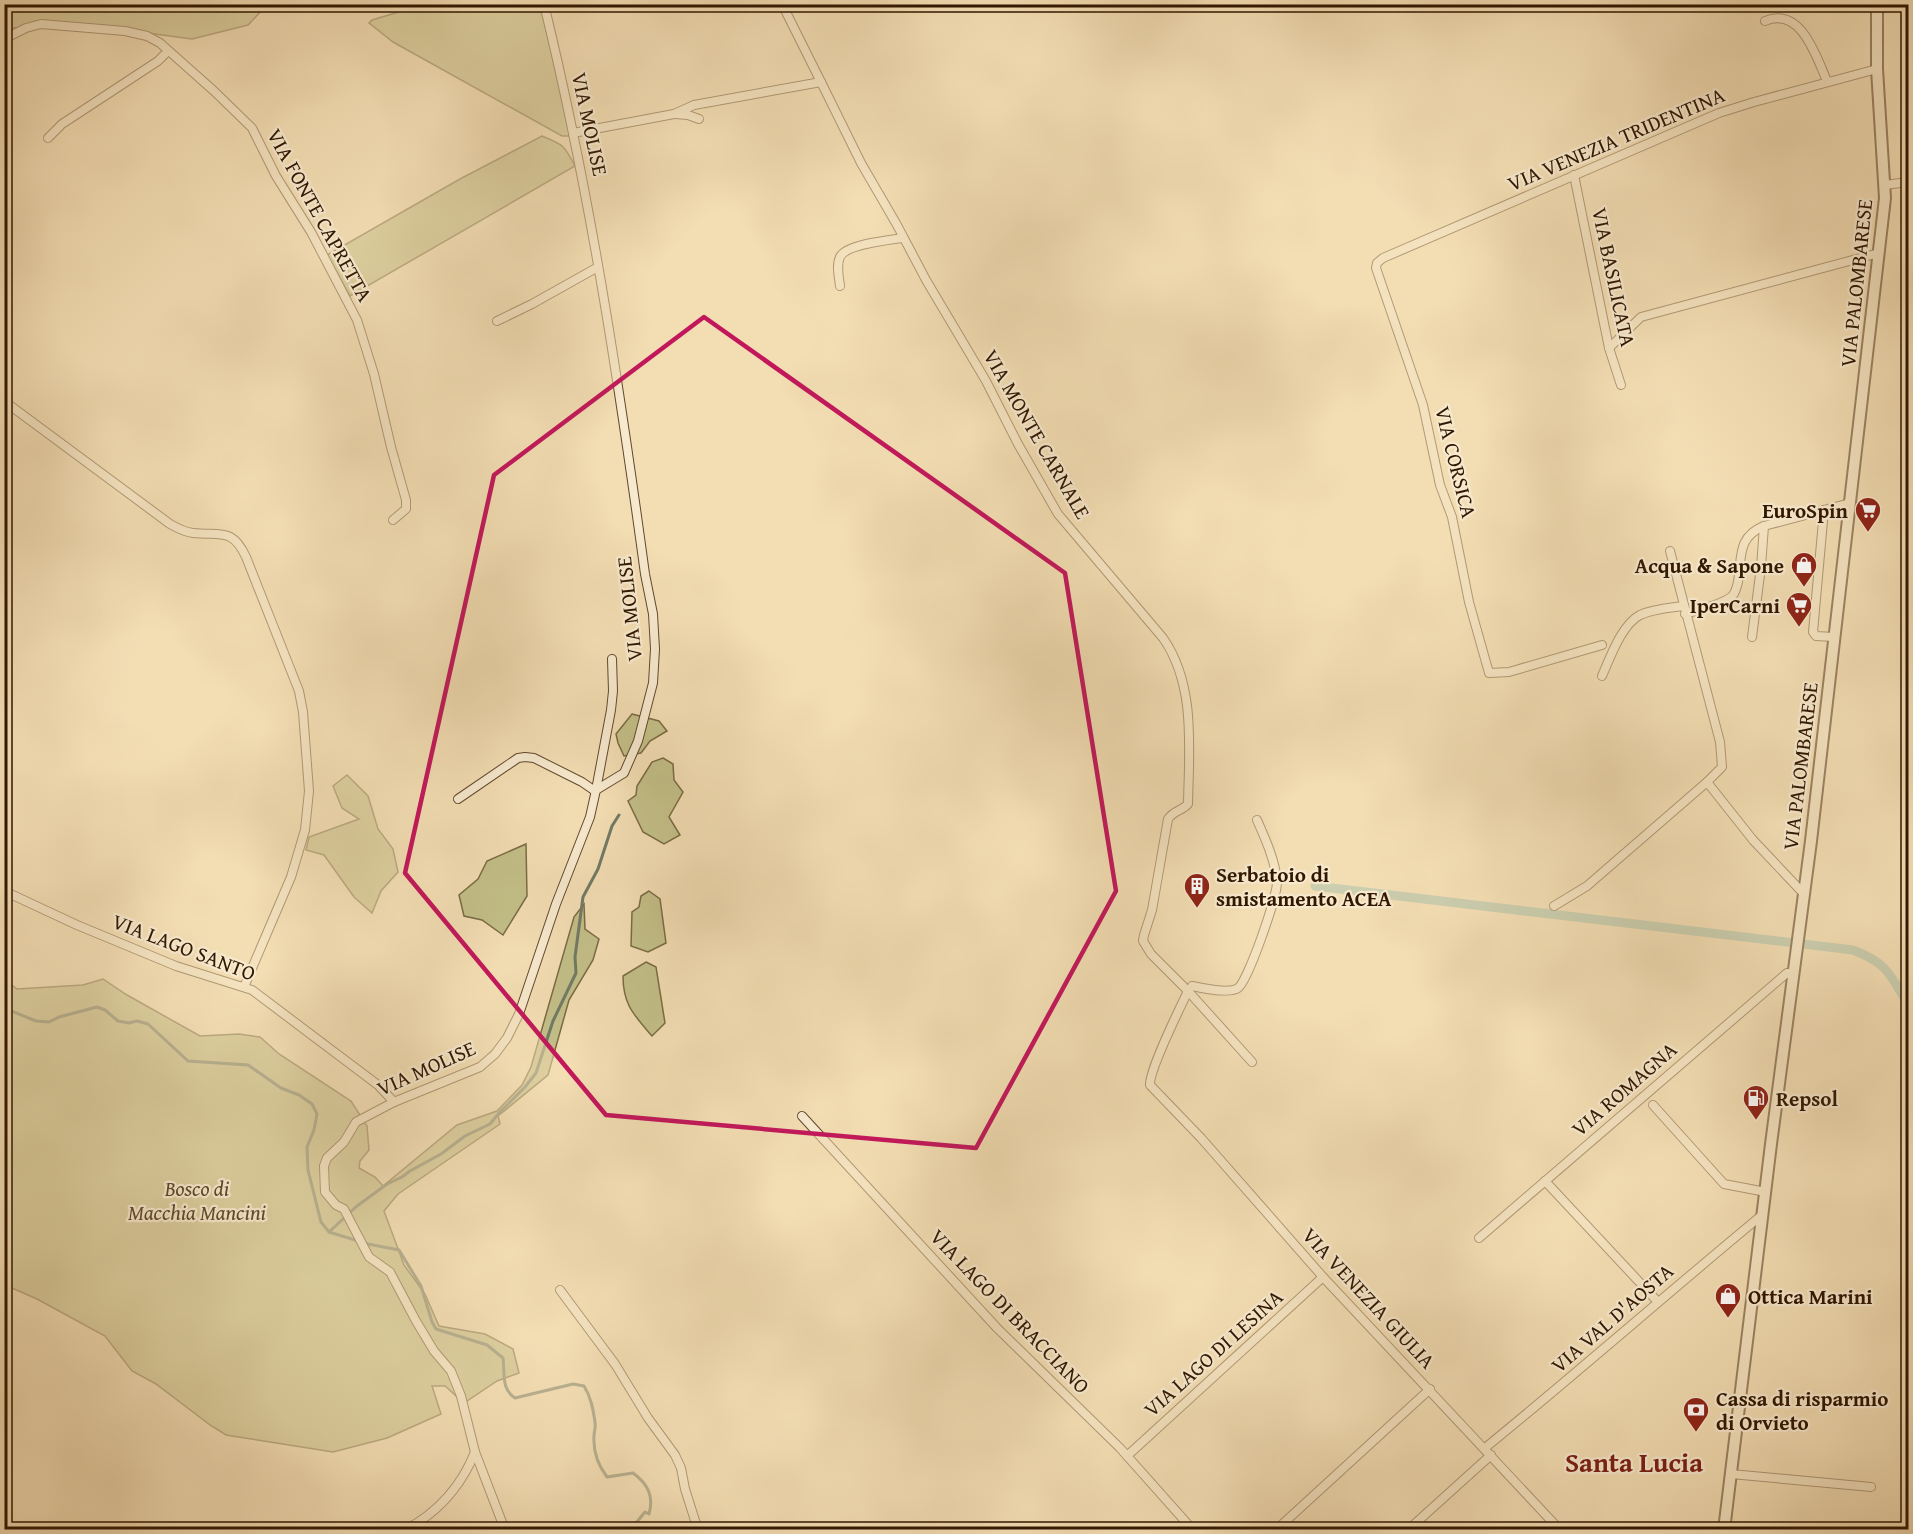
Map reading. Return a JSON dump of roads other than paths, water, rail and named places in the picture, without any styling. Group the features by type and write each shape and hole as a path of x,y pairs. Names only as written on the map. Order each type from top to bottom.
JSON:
{"main road":[{"name":"VIA PALOMBARESE","path":"1724,1530 1804,894 1879,253 1885,185 1877,69 1876,5"}],"street":[{"name":"VIA MOLISE","path":"475,1452 461,1396 451,1371 434,1351 390,1272 369,1257 344,1209 336,1205 324,1192 324,1166 327,1158 344,1142 356,1122 394,1102 480,1067 495,1054 507,1038 519,1014 556,904 590,817 596,790 624,773 638,741 653,683 655,649 653,614 598,267 573,133 544,4"},
{"name":"VIA MONTE CARNALE","path":"782,4 861,163 926,280 986,381 1018,444 1058,514 1163,638 1173,656 1187,705 1188,804 1185,808 1173,812 1168,819 1152,910 1143,939 1151,954 1190,989"},
{"path":"1765,21 1778,17 1797,26 1809,40 1827,81"},
{"name":"VIA FONTE CAPRETTA","path":"4,39 26,27 46,24 141,34 153,39 168,51 252,128 276,176 310,232 354,313 370,363 406,500 406,509 393,520"},
{"path":"48,138 62,124 158,61 168,51"},
{"name":"VIA VENEZIA TRIDENTINA","path":"1377,263 1383,258 1719,113 1827,81 1877,69"},
{"path":"674,114 691,105 821,82"},
{"path":"573,133 674,114 699,119"},
{"name":"VIA BASILICATA","path":"1574,175 1609,348 1621,385"},
{"path":"1885,185 1908,182"},
{"path":"840,286 838,260 844,252 903,237"},
{"path":"1609,348 1641,317 1879,253"},
{"name":"VIA CORSICA","path":"1377,263 1376,268 1423,405 1440,485 1452,517 1468,602 1489,673 1509,672 1602,645"},
{"path":"497,321 598,267"},
{"path":"4,401 170,524 187,532 226,534 236,542 246,557 299,691 303,712 309,799 305,830 297,862 244,987"},
{"path":"1602,676 1622,636 1634,620 1651,611 1684,610 1732,597 1737,588 1745,540 1752,532 1764,526 1850,503"},
{"path":"1824,510 1812,632 1816,636 1834,637"},
{"path":"1752,637 1764,526"},
{"path":"1554,906 1587,886 1721,770 1721,749 1670,551"},
{"path":"458,799 513,761 525,757 534,758 596,790 611,710 612,658"},
{"path":"1707,782 1753,840 1804,894"},
{"path":"1190,989 1231,991 1238,988 1251,963 1269,917 1276,894 1277,880 1257,820"},
{"name":"VIA LAGO SANTO","path":"4,891 77,925 176,966 244,987 259,994 378,1085 394,1102"},
{"name":"VIA ROMAGNA","path":"1479,1238 1787,973 1794,973"},
{"path":"1190,989 1252,1062"},
{"name":"VIA VENEZIA GIULIA","path":"1190,989 1151,1075 1150,1083 1154,1089 1201,1138 1323,1277 1560,1530"},
{"path":"1653,1105 1724,1184 1766,1192"},
{"name":"VIA LAGO DI BRACCIANO","path":"802,1116 997,1328 1127,1456 1193,1530"},
{"path":"1545,1181 1658,1302"},
{"name":"VIA VAL D'AOSTA","path":"1485,1448 1762,1215"},
{"name":"VIA LAGO DI LESINA","path":"1127,1456 1323,1277"},
{"path":"560,1290 615,1364 648,1418 675,1455 683,1474 685,1489 698,1530"},
{"path":"1276,1530 1430,1389"},
{"path":"405,1530 426,1517 450,1495 466,1472 475,1452"},
{"path":"475,1452 506,1530"},
{"path":"1408,1530 1491,1455"},
{"path":"1731,1474 1871,1487"}],"waterway":[{"path":"329,1232 357,1206 387,1184 441,1154 465,1136 490,1124 536,1073 553,1021 576,973 575,957 583,897 598,869 612,826 619,815"},
{"path":"1315,886 1853,950 1881,965 1892,977 1908,1004"},
{"path":"4,1008 36,1021 49,1022 97,1007 105,1010 118,1021 129,1023 137,1021 148,1024 188,1061 248,1065 281,1088 299,1095 312,1104 317,1114 307,1147 308,1170 321,1222 329,1232 368,1244 399,1250 421,1286 436,1329 487,1345 503,1358 506,1386 515,1398 573,1384 584,1386 594,1417 595,1452 604,1472 607,1477 633,1473 646,1486 650,1496 649,1514 645,1512 636,1523 634,1530"},
{"path":"1906,1530 1908,1499"}],"place":[{"name":"EuroSpin","path":"1868,533"},
{"name":"Acqua & Sapone","path":"1804,588"},
{"name":"IperCarni","path":"1799,628"},
{"name":"Serbatoio di smistamento ACEA","path":"1197,909"},
{"name":"Repsol","path":"1756,1121"},
{"name":"Ottica Marini","path":"1728,1319"},
{"name":"Cassa di risparmio di Orvieto","path":"1696,1433"}],"district":[{"name":"Santa Lucia","path":"1634,1462"}],"park label":[{"name":"Bosco di Macchia Mancini","path":"197,1200"}]}
